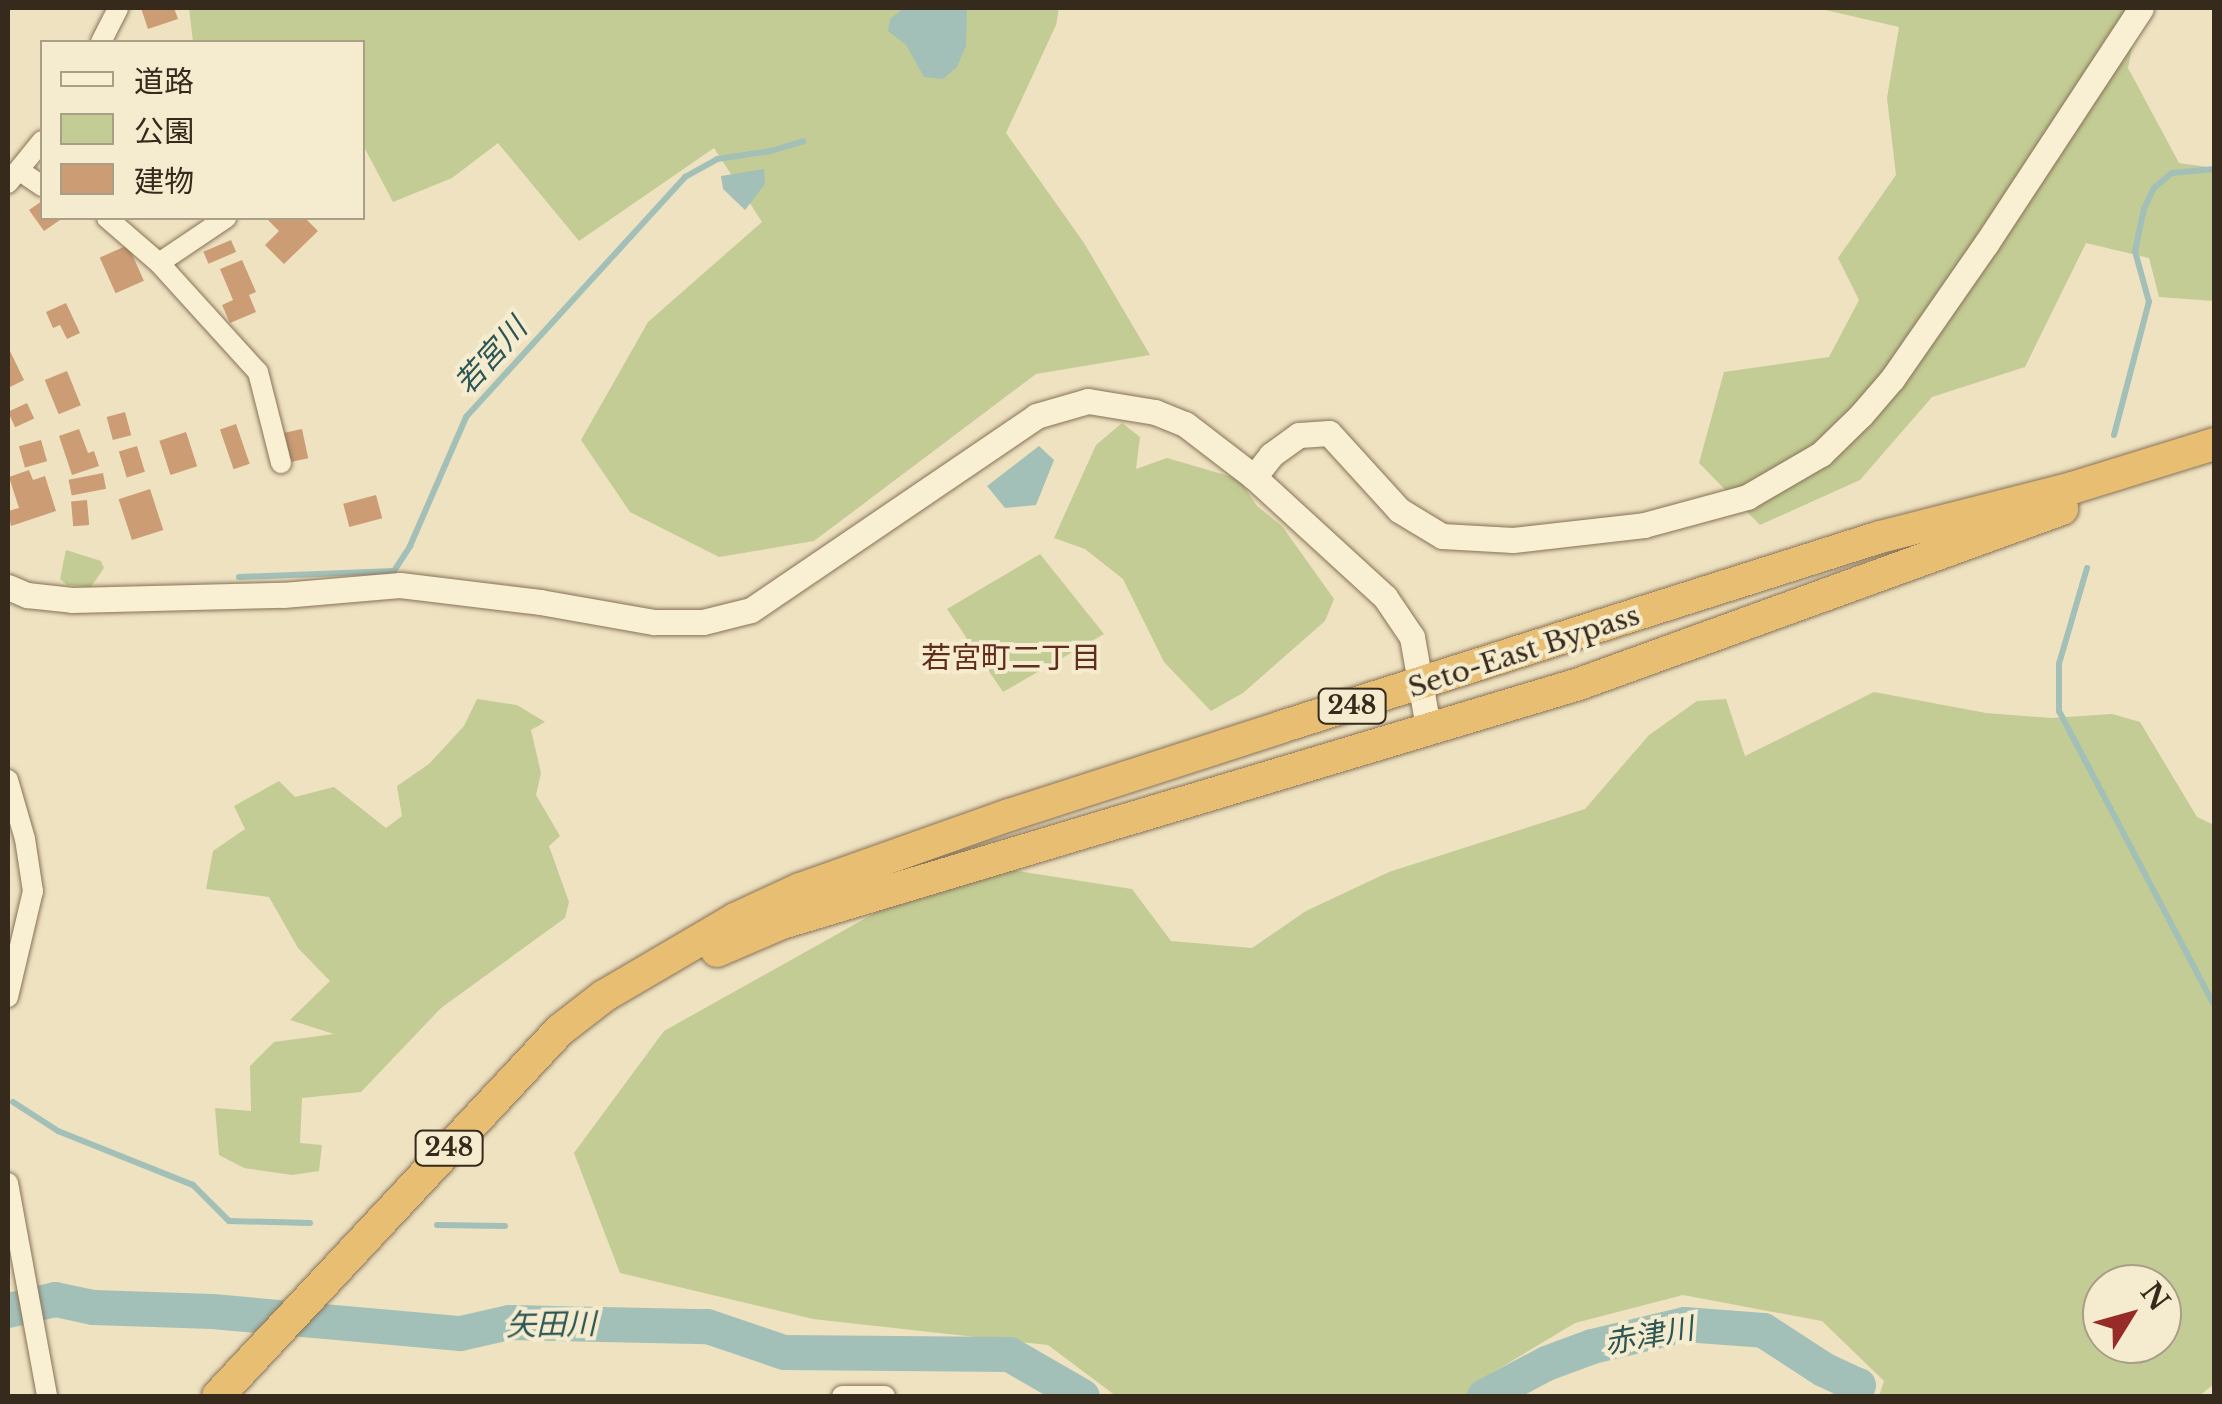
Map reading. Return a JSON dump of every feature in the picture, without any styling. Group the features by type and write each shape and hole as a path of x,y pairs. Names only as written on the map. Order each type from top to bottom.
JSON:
{"highway":[{"name":"Seto-East Bypass","path":"218,1396 560,1030 604,996 683,946 800,889 1009,815 1880,537 2072,488 2214,444"},
{"name":"Seto-East Bypass","path":"533,1060 684,966 782,923 1579,684 2147,478 2214,459"}],"street":[{"path":"103,40 118,8"},
{"path":"1254,477 1271,456 1299,435 1328,433 1399,510 1442,536 1513,540 1644,525 1747,497 1822,454 1892,379 2140,8"},
{"path":"40,144 14,177 40,185"},
{"path":"109,220 158,263 258,372 280,463"},
{"path":"158,263 223,220"},
{"path":"8,587 27,595 72,600 282,595 400,585 540,602 654,622 703,622 751,610 1036,416 1088,402 1155,412 1185,424 1254,477 1385,598 1412,637 1428,727"},
{"path":"8,780 25,839 32,892 8,997"},
{"path":"8,1183 11,1218 47,1396"},
{"path":"842,1396 885,1396"}],"green space":[{"path":"189,8 1059,8 1056,25 1006,133 1084,243 1150,355 1036,374 814,541 719,557 630,512 581,440 648,322 762,222 714,148 579,241 498,143 452,178 393,202 365,149 365,40 193,40"},
{"path":"1817,8 2140,8 2128,68 2179,163 2214,168 2214,301 2159,297 2149,258 2086,243 2025,367 1932,397 1860,480 1760,525 1699,463 1724,372 1829,357 1859,300 1838,258 1896,175 1887,98 1899,27"},
{"path":"1122,423 1140,437 1136,469 1167,458 1239,479 1257,506 1282,526 1334,599 1325,621 1243,693 1211,711 1164,662 1123,579 1085,549 1054,538 1096,445"},
{"path":"66,550 101,561 104,568 91,587 67,585 60,579"},
{"path":"1040,554 1104,634 1003,692 947,609"},
{"path":"1874,692 1986,713 2052,718 2112,714 2140,722 2197,817 2214,825 2214,1384 2199,1396 1879,1396 1884,1381 1822,1321 1683,1295 1575,1323 1485,1377 1468,1396 1116,1396 1048,1345 813,1319 620,1273 574,1153 664,1031 891,904 986,866 1132,889 1171,941 1252,948 1306,911 1389,872 1585,809 1649,735 1697,701 1726,699 1745,756"},
{"path":"477,699 517,705 545,722 531,730 541,773 536,795 560,836 549,846 569,902 565,918 441,1008 361,1092 302,1098 300,1143 322,1145 319,1171 292,1175 244,1168 219,1155 215,1108 251,1111 250,1066 274,1042 334,1034 290,1020 330,981 298,948 269,897 206,889 213,851 245,829 234,806 279,781 295,797 334,787 386,828 402,816 397,786 429,764 464,726"}],"water":[{"path":"904,8 967,8 966,46 957,67 943,79 924,77 906,45 888,31 890,19"},
{"path":"764,169 765,184 745,210 723,189 721,176"},
{"path":"1039,446 1054,460 1036,505 1005,508 987,486"}],"building":[{"path":"141,8 174,8 178,19 148,29"},
{"path":"40,202 40,220 60,220 44,231 29,210"},
{"path":"268,220 307,220 318,231 284,264 265,245 279,231"},
{"path":"231,240 236,252 208,264 203,252"},
{"path":"128,245 144,281 116,293 100,258"},
{"path":"242,260 256,292 249,295 256,312 230,323 222,305 233,300 220,269"},
{"path":"66,303 80,333 67,339 60,325 53,328 46,312"},
{"path":"8,347 24,380 8,388"},
{"path":"67,371 81,405 59,414 45,380"},
{"path":"27,403 34,418 15,427 8,412"},
{"path":"125,412 131,435 113,440 107,417"},
{"path":"236,424 250,464 234,469 220,430"},
{"path":"79,429 88,453 94,451 99,466 72,475 59,436"},
{"path":"302,429 308,458 291,462 284,433"},
{"path":"186,432 197,466 170,475 159,441"},
{"path":"41,440 47,461 25,467 19,446"},
{"path":"137,446 145,472 127,477 119,452"},
{"path":"29,470 33,480 45,476 56,511 11,526 8,511 19,508 9,477"},
{"path":"103,473 106,489 72,495 69,480"},
{"path":"150,489 163,530 132,540 119,499"},
{"path":"376,495 382,518 349,527 343,504"},
{"path":"87,500 89,525 73,526 71,501"}],"waterway":[{"name":"若宮川","path":"239,577 394,571 410,546 466,417 685,177 717,159 771,151 803,141"},
{"path":"2114,435 2149,302 2135,251 2144,209 2154,188 2172,173 2214,169"},
{"path":"2087,568 2059,664 2059,711 2214,1005"},
{"path":"13,1102 58,1131 193,1185 229,1221 310,1223"},
{"path":"437,1225 505,1226"},
{"name":"矢田川","path":"8,1310 55,1299 93,1307 212,1311 460,1333 509,1322 707,1326 784,1352 1009,1354 1082,1396"},
{"name":"赤津川","path":"1484,1396 1546,1363 1592,1346 1684,1324 1763,1330 1823,1369 1858,1385 1850,1396"}],"district":[{"name":"若宮町二丁目","path":"1011,658"}]}
